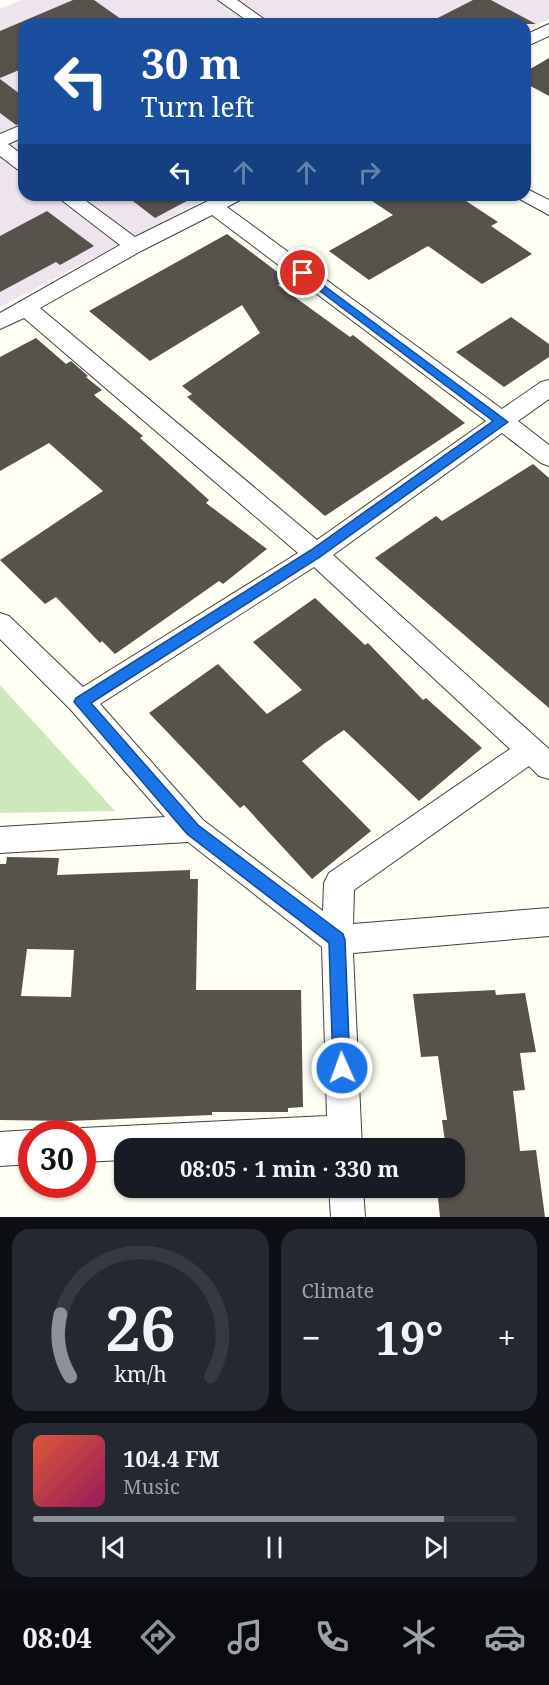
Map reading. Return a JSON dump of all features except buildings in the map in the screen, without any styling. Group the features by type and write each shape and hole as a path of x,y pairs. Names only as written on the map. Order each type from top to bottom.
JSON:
{"street":[{"path":"226,0 252,18"},
{"path":"531,38 549,28"},
{"path":"0,141 18,133"},
{"path":"0,147 18,160"},
{"path":"531,198 549,209"},
{"path":"73,201 135,246"},
{"path":"0,322 135,246 223,201"},
{"path":"213,206 549,458"},
{"path":"26,308 316,554 540,759 339,883 337,940 345,1138"},
{"path":"81,702 316,554 549,388"},
{"path":"0,624 81,702 193,830 337,940 549,922"},
{"path":"0,840 193,830"},
{"path":"96,1145 114,1145"},
{"path":"0,1149 18,1148"},
{"path":"347,1198 348,1217"}],"shaded area":[{"path":"21,0 549,0 549,19 531,28 531,18 18,18 18,201 202,201 0,307 0,9"}],"green space":[{"path":"0,685 115,811 0,813"}],"route":[{"path":"303,273 502,422 316,554 81,702 193,830 337,940 342,1068"}]}
